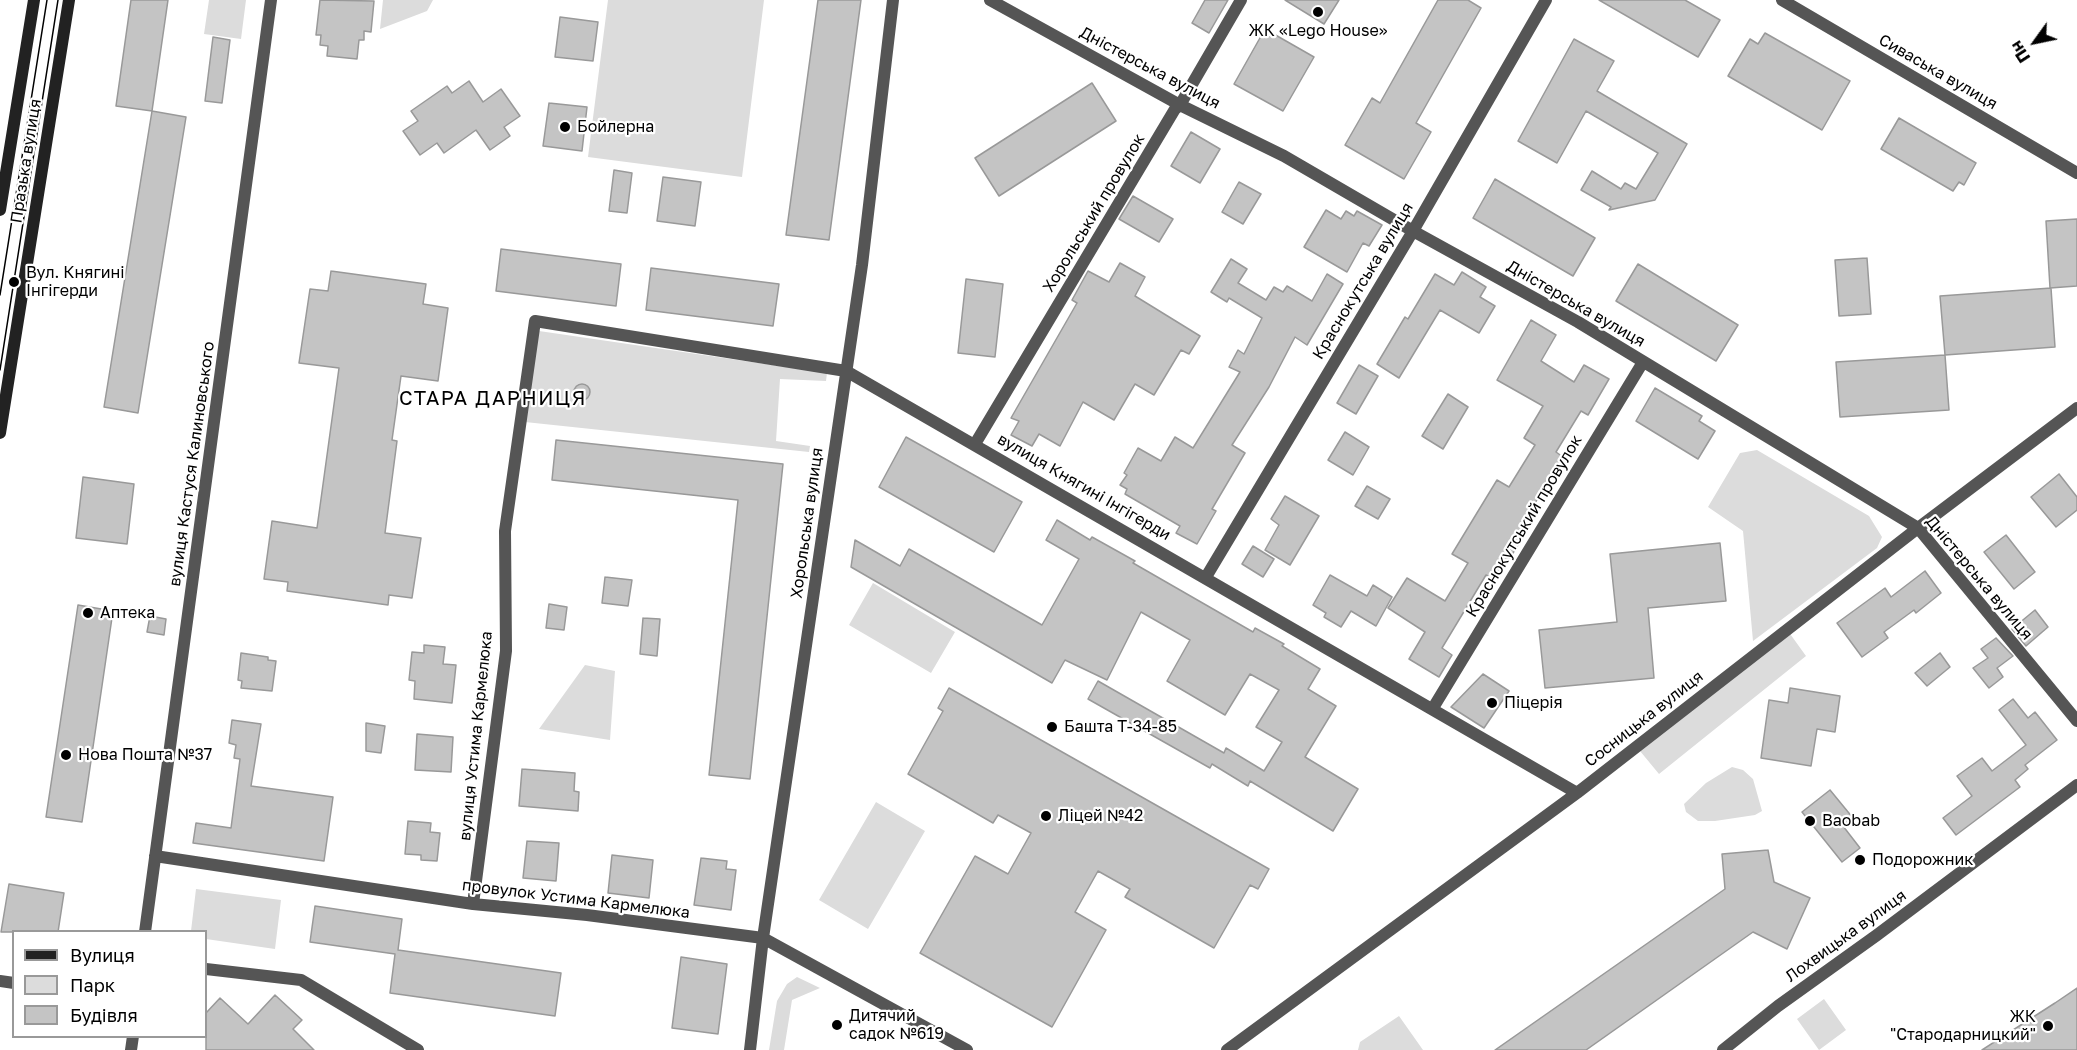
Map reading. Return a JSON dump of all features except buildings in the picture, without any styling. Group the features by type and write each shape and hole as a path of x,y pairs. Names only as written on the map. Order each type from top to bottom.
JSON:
{"street":[{"name":"Празька вулиця","path":"0,210 34,0"},
{"name":"Празька вулиця","path":"0,434 69,0"},
{"name":"вулиця Кастуся Калиновського","path":"145,930 271,0"},
{"name":"Хорольська вулиця","path":"750,1050 763,938 862,265 893,0"},
{"name":"Дністерська вулиця","path":"990,0 1180,105 1284,156 1413,231 1578,322 1918,528 2077,721"},
{"name":"Хорольський провулок","path":"975,444 1241,0"},
{"name":"Краснокутська вулиця","path":"1206,578 1413,231 1545,0"},
{"name":"Сиваська вулиця","path":"1782,0 2077,173"},
{"name":"вулиця Княгині Інгігерди","path":"535,321 846,370 1576,792"},
{"name":"вулиця Устима Кармелюка","path":"473,904 506,651 505,531 535,321"},
{"name":"Краснокутський провулок","path":"1433,708 1643,362"},
{"name":"Сосницька вулиця","path":"1227,1050 1576,792 2077,408"},
{"name":"Лохвицька вулиця","path":"1723,1050 1778,1006 2077,785"},
{"name":"провулок Устима Кармелюка","path":"155,856 473,904 587,915 763,938 968,1050"},
{"path":"207,969 301,980 418,1050"}],"green space":[{"path":"209,0 246,0 241,39 204,34"},
{"path":"383,0 433,0 427,11 380,29"},
{"path":"608,0 764,0 742,177 588,157"},
{"path":"539,331 827,373 826,381 780,379 776,441 810,446 809,452 525,422"},
{"path":"1757,450 1869,516 1882,537 1877,548 1753,641 1743,531 1708,507 1740,453"},
{"path":"873,583 955,632 931,673 849,625"},
{"path":"1788,631 1806,656 1659,774 1640,751"},
{"path":"585,665 615,671 610,740 539,729"},
{"path":"1732,767 1743,770 1753,779 1762,811 1755,815 1715,821 1698,821 1686,812 1684,804 1706,783"},
{"path":"876,802 925,831 868,929 819,900"},
{"path":"196,889 281,900 275,949 207,939 207,930 191,930"},
{"path":"797,977 820,988 792,1000 784,1050 769,1050 777,1001 787,984"},
{"path":"1824,999 1846,1030 1819,1050 1797,1019"},
{"path":"1399,1016 1423,1050 1358,1050 1360,1042"}],"tram line":[{"path":"0,295 47,0"},
{"path":"0,370 58,0"}],"place":[{"name":"ЖК «Lego House»","path":"1318,12"},
{"name":"Бойлерна","path":"565,127"},
{"name":"Вул. Княгині Інгігерди","path":"14,282"},
{"name":"Аптека","path":"88,613"},
{"name":"Піцерія","path":"1492,703"},
{"name":"Башта Т-34-85","path":"1052,727"},
{"name":"Нова Пошта №37","path":"66,755"},
{"name":"Ліцей №42","path":"1046,816"},
{"name":"Baobab","path":"1810,821"},
{"name":"Подорожник","path":"1860,860"},
{"name":"Дитячий садок №619","path":"837,1025"},
{"name":"ЖК \"Стародарницкий\"","path":"2048,1026"}],"district":[{"name":"СТАРА ДАРНИЦЯ","path":"493,399"}]}
